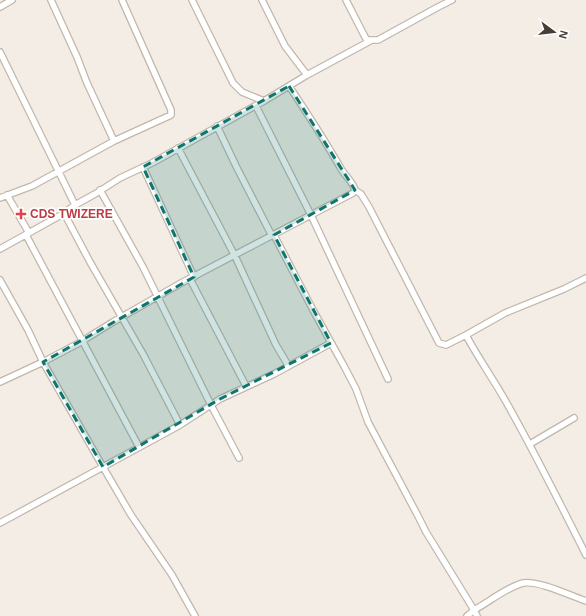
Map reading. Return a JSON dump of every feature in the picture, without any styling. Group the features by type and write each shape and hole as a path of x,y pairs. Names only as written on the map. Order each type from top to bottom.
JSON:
{"street":[{"path":"0,7 12,0"},
{"path":"51,0 114,141"},
{"path":"0,198 32,186 114,141 170,116 172,113 122,0"},
{"path":"192,0 233,83 242,92 264,101"},
{"path":"262,0 285,46 307,75"},
{"path":"346,0 365,37 370,41"},
{"path":"0,249 64,213 120,178 256,106 307,75 370,41 378,40 438,6 452,0"},
{"path":"0,52 75,205"},
{"path":"288,86 355,190 361,194 369,207 439,343 446,345 504,313 550,293 564,289 586,278"},
{"path":"256,106 311,215 388,379"},
{"path":"217,126 236,166 356,389 368,422 426,532 477,616"},
{"path":"178,148 235,256 276,345 288,365"},
{"path":"143,167 192,278 246,386"},
{"path":"100,190 143,267 211,405 239,458"},
{"path":"0,382 83,341 121,317 353,193 355,190"},
{"path":"8,195 117,408 139,447"},
{"path":"64,213 90,262 143,354 180,425"},
{"path":"0,280 28,330 43,362 103,467 131,515 172,575 195,616"},
{"path":"466,335 530,444 586,555"},
{"path":"0,523 180,425 211,405 246,386 274,374 331,342"},
{"path":"530,444 574,418"},
{"path":"467,616 474,610 511,588 529,583 541,584 586,601"}],"highlighted area":[{"path":"289,86 355,190 274,235 331,343 220,399 103,467 43,362 194,277 143,167"}],"place":[{"name":"CDS TWIZERE","path":"21,214"}]}
